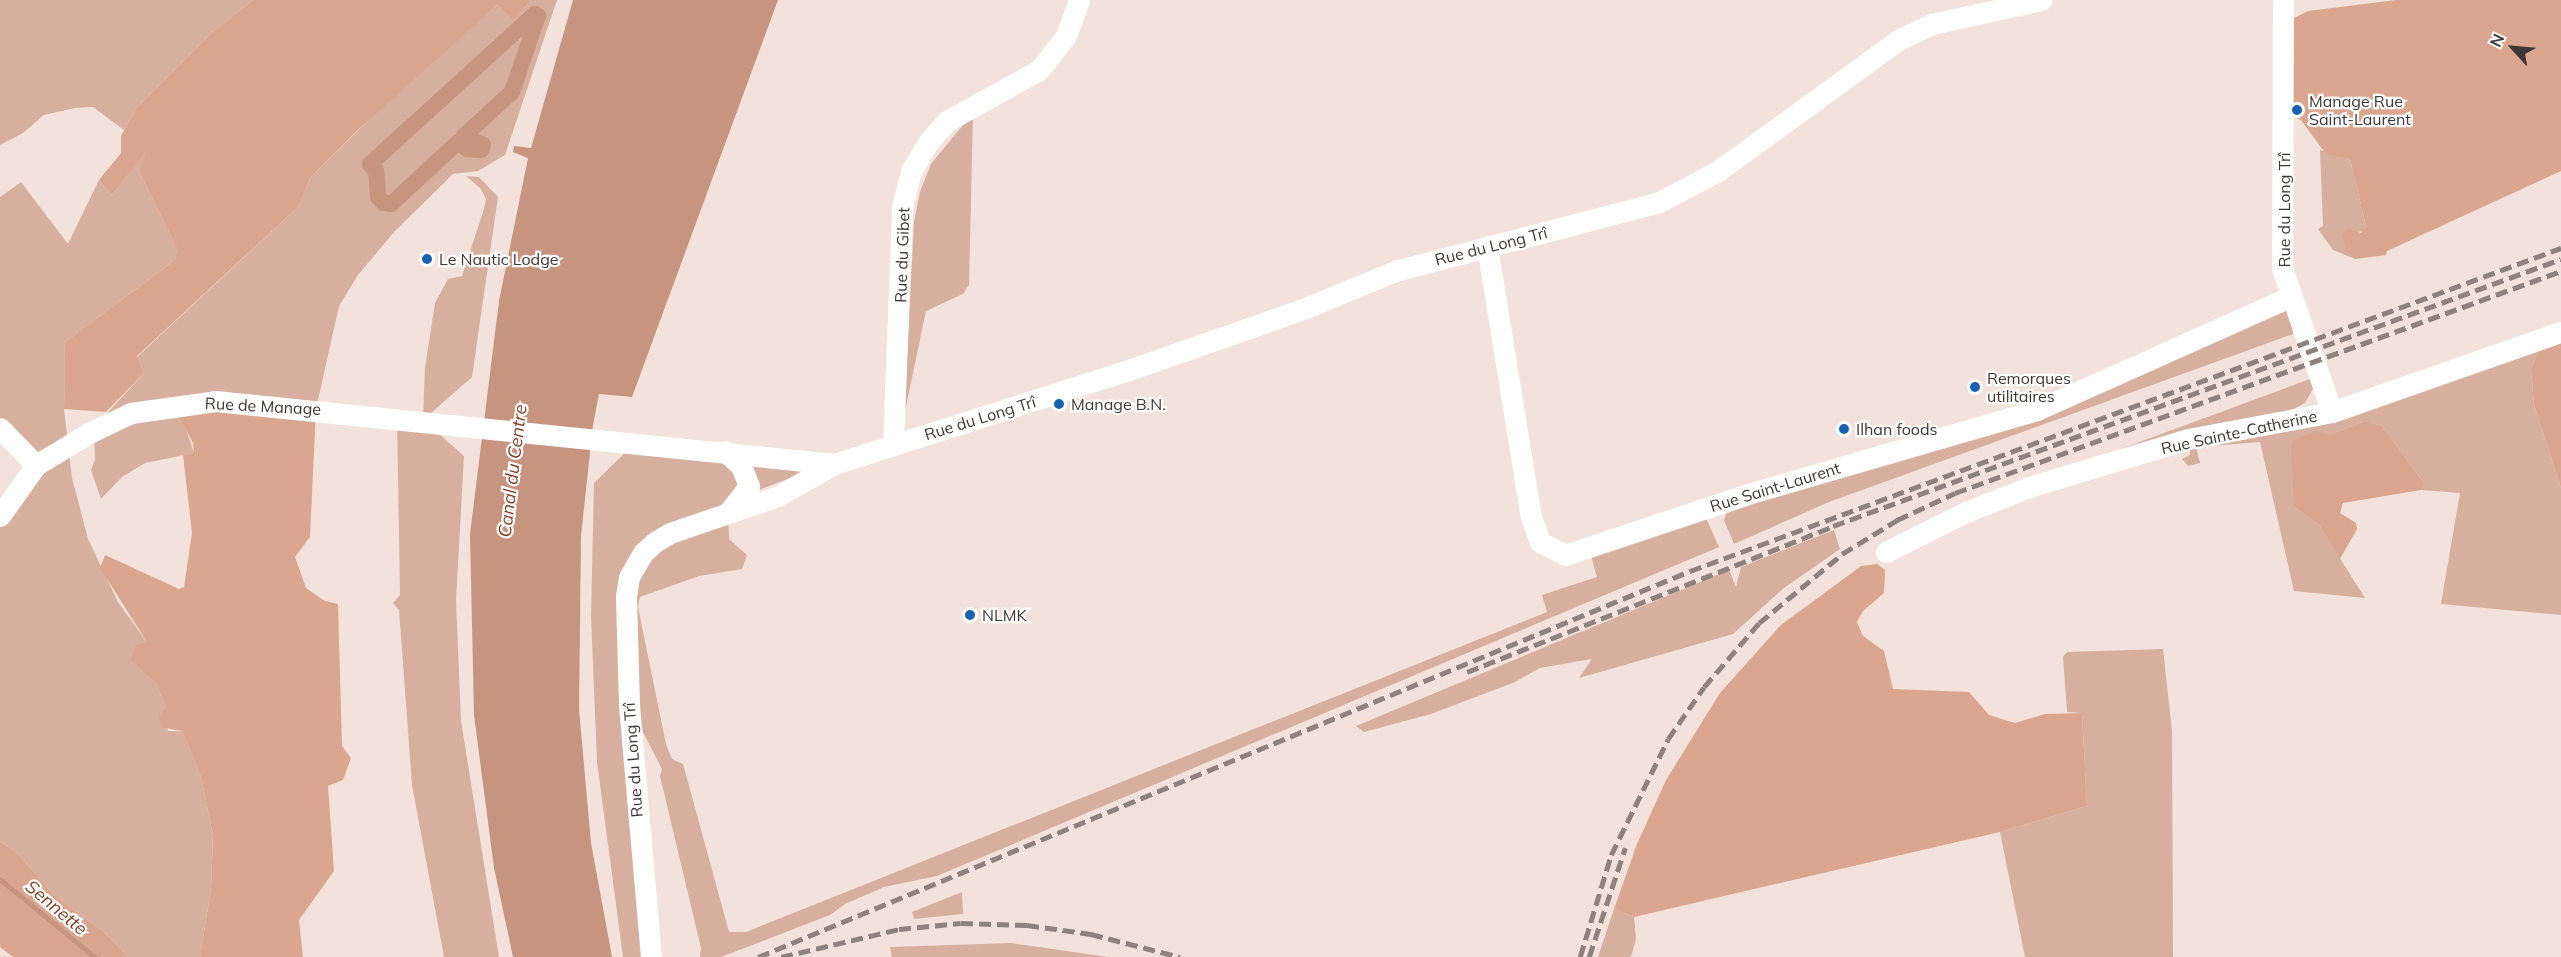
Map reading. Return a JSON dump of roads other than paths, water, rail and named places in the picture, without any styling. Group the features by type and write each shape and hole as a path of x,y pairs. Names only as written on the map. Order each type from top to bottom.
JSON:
{"street":[{"name":"Rue du Gibet","path":"902,442 902,207 911,171 929,141 947,121 1039,70 1066,36 1079,0"},
{"name":"Rue du Long Trî","path":"651,957 629,705 629,577 643,553 655,542 778,496 834,464 1190,349 1395,271 1633,210 1687,190 1900,39 1932,24 2041,0"},
{"name":"Rue du Long Trî","path":"2283,0 2281,257 2290,297 2332,412"},
{"name":"Rue Saint-Laurent","path":"1487,246 1531,517 1540,542 1565,555 1748,494 2037,410 2290,297"},
{"name":"Rue Sainte-Catherine","path":"1886,552 1966,512 2030,487 2188,439 2332,412 2561,332"},
{"name":"Rue de Manage","path":"0,516 36,465 123,417 188,403 270,404 725,451"},
{"path":"0,428 36,465"},
{"path":"725,451 834,464"},
{"path":"725,451 741,466 749,486 728,513"}],"water":[{"name":"Canal du Centre","path":"573,0 778,0 632,397 599,394 593,425 581,536 579,709 591,843 612,957 513,957 494,868 474,715 470,534 499,301 528,158 513,152 514,146 531,148"}],"waterway":[{"path":"535,14 538,16 512,92 464,136 483,145 481,150 467,149 458,142 391,204 384,203 378,197 376,171 370,164 535,14"},
{"name":"Sennette","path":"0,879 95,957"}],"railway":[{"path":"758,957 1690,571 2561,248"},
{"path":"1467,672 1833,526 2561,259"},
{"path":"1580,957 1611,855 1668,739 1704,687 1759,623 1842,554 1897,520 1955,493 2561,271"},
{"path":"1589,957 1625,848"},
{"path":"781,957 899,929 961,923 1027,925 1091,934 1180,957"}],"place":[{"name":"Manage Rue Saint-Laurent","path":"2297,110"},
{"name":"Le Nautic Lodge","path":"427,259"},
{"name":"Remorques utilitaires","path":"1975,387"},
{"name":"Manage B.N.","path":"1059,404"},
{"name":"Ilhan foods","path":"1844,429"},
{"name":"NLMK","path":"970,615"}]}
